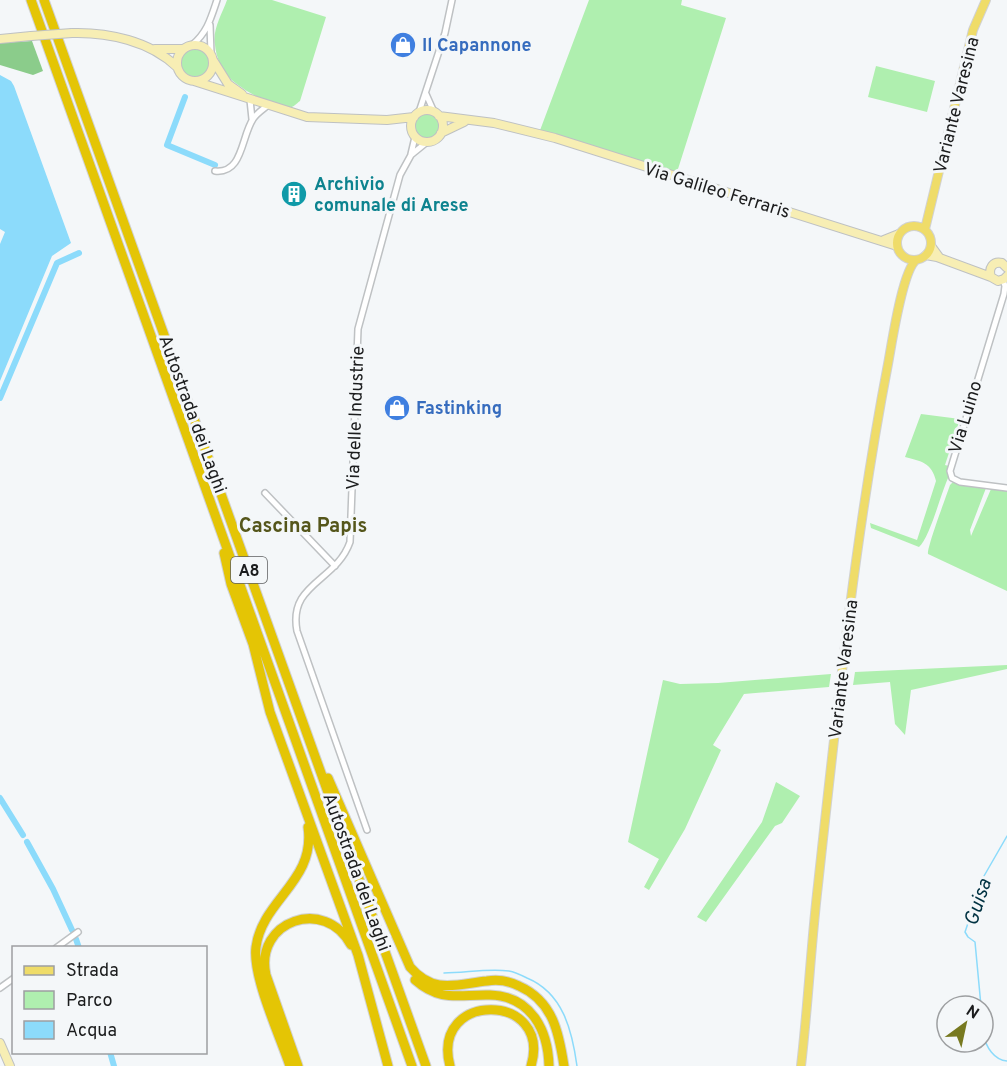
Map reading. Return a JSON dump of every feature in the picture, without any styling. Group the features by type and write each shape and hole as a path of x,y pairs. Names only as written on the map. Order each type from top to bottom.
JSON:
{"highway":[{"name":"Autostrada dei Laghi","path":"32,0 412,1066"},
{"name":"Autostrada dei Laghi","path":"45,0 426,1066"},
{"path":"214,509 231,584 248,630 267,703 348,926 388,1066"},
{"path":"309,739 340,802 409,973 430,991 446,996 497,995 523,1006 543,1029 549,1066"},
{"path":"290,1066 257,972 255,952 263,924 300,872 308,850 308,825 291,770"},
{"path":"382,907 407,962 414,972 424,979 449,987 490,980 504,981 517,984 536,996 545,1005 560,1036 564,1066"},
{"path":"298,1066 265,971 266,954 273,936 283,927 297,920 312,919 329,922 348,939 365,981"},
{"path":"450,1066 448,1045 454,1029 469,1015 488,1009 511,1013 527,1028 534,1047 531,1066"}],"main road":[{"name":"Variante Varesina","path":"931,246 930,235 925,229 928,211 934,195 973,30 986,0"},
{"name":"Variante Varesina","path":"899,234 915,225 928,211"},
{"path":"915,225 925,229"},
{"path":"897,246 899,234"},
{"name":"Variante Varesina","path":"897,246 903,256 907,275"},
{"path":"903,256 916,260 926,255 931,246"},
{"name":"Variante Varesina","path":"801,1066 818,887 860,527 874,434 907,275 916,260"}],"street":[{"path":"147,48 168,51 192,45 201,37 210,23 217,0"},
{"path":"413,133 417,114 445,33 452,0"},
{"path":"194,81 207,77 212,69 210,23"},
{"path":"0,39 72,33 111,35 166,57 177,67 183,77 267,106 318,119 387,120 424,111 436,114"},
{"path":"192,45 203,46 228,84 250,100 252,119"},
{"path":"177,67 178,57 183,49"},
{"path":"426,92 443,124 441,133"},
{"path":"214,171 225,172 233,166 252,119 267,106"},
{"name":"Via Galileo Ferraris","path":"436,114 494,123 555,138 897,246"},
{"path":"387,120 427,142 435,140 454,125 470,120"},
{"name":"Via delle Industrie","path":"367,830 296,621 296,607 302,596 335,566 346,551 351,533 358,329 397,182 411,155 413,133"},
{"name":"Via delle Industrie","path":"411,155 427,142"},
{"path":"880,240 899,234"},
{"path":"931,246 940,258"},
{"path":"1002,279 990,271 1007,254"},
{"path":"926,255 1002,279"},
{"path":"964,267 985,268 995,264 1004,264 1007,267"},
{"name":"Via Luino","path":"1002,279 1001,303 950,471 952,478 960,482 1007,488"},
{"path":"265,494 335,566"},
{"path":"59,946 78,932"},
{"path":"0,1042 10,1066"}],"green space":[{"path":"227,0 272,0 326,17 300,101 293,106 288,108 274,105 256,96 238,85 222,68 214,39"},
{"path":"589,0 682,0 681,5 726,18 678,169 674,175 539,133"},
{"path":"32,41 43,71 33,75 0,65 0,43"},
{"path":"195,49 205,53 209,63 205,73 195,77 185,73 181,63 185,53"},
{"path":"876,66 935,81 927,112 868,97"},
{"path":"427,113 436,117 440,126 436,135 427,139 418,135 414,126 418,117"},
{"path":"921,414 960,419 945,465 949,466 947,471 949,476 927,534 919,547 871,528 870,523 917,540 936,481 929,467 905,457"},
{"path":"953,482 986,488 970,530 971,536 991,489 1007,491 1007,591 928,554 937,521"},
{"path":"1007,665 1007,669 911,690 905,735 895,724 890,682 853,685 855,672"},
{"path":"831,674 829,687 744,694 713,745 721,750 685,829 649,890 644,887 659,859 628,842 663,680 680,684 718,683"},
{"path":"776,782 800,796 782,823 775,826 706,922 697,917 762,822"}],"water":[{"path":"0,75 11,81 14,86 71,243 52,256 0,381 0,244 5,232 0,229"}],"waterway":[{"path":"185,97 167,145 215,165"},
{"path":"0,398 57,263 79,253"},
{"path":"0,798 23,835"},
{"name":"Guisa","path":"980,994 975,942 965,932 984,876 1007,836"},
{"path":"27,842 72,930"},
{"path":"76,939 78,946"},
{"path":"444,973 509,971 539,985 549,993 564,1014 577,1066"},
{"path":"111,1054 114,1066"},
{"name":"Guisa","path":"993,1054 1007,1061"}],"place":[{"name":"Il Capannone","path":"403,45"},
{"name":"Archivio comunale di Arese","path":"294,194"},
{"name":"Fastinking","path":"397,408"}],"district":[{"name":"Cascina Papis","path":"303,525"}]}
